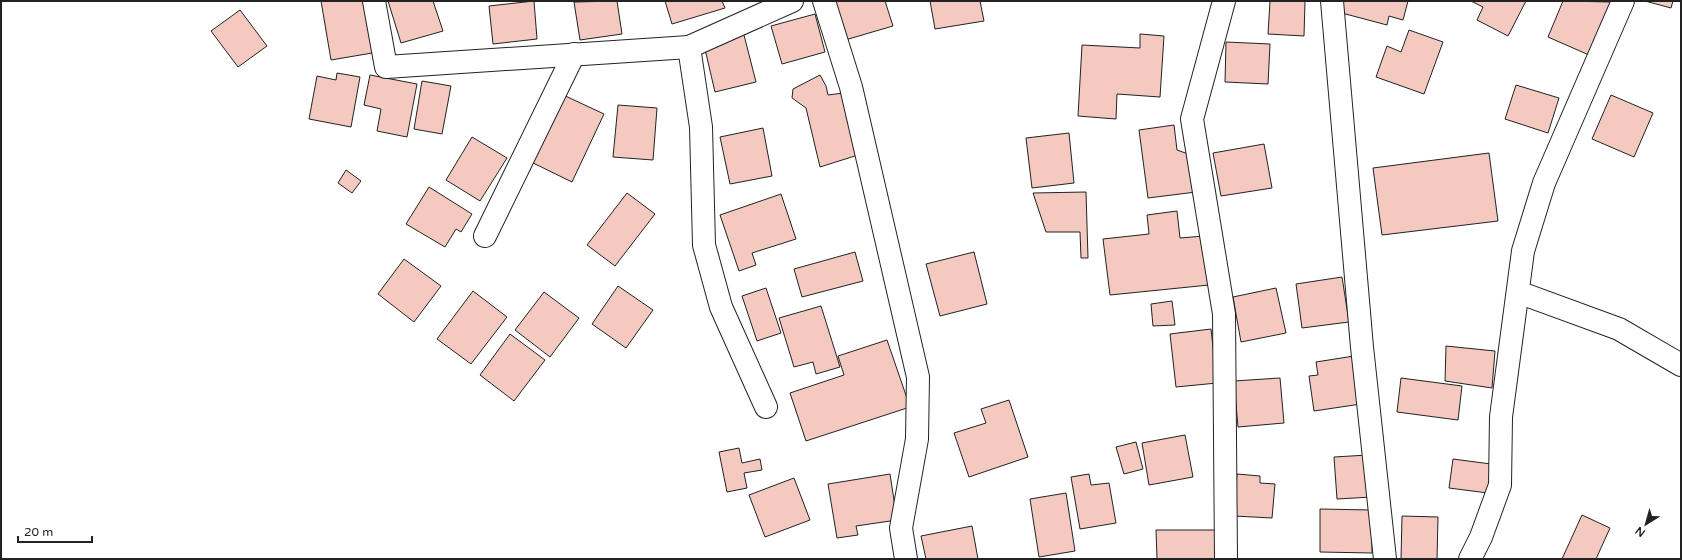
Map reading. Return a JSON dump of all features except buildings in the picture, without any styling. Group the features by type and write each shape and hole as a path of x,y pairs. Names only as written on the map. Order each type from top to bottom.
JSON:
{"street":[{"path":"374,1 386,67 689,47 792,1"},
{"path":"824,1 851,87 918,377 918,439 901,528 906,559"},
{"path":"1224,1 1192,119 1224,314 1226,559"},
{"path":"1332,1 1362,347 1385,559"},
{"path":"1470,559 1481,537 1500,485 1501,417 1523,251 1544,183 1623,1"},
{"path":"689,47 700,127 704,245 721,307 766,407"},
{"path":"485,236 574,54"},
{"path":"1518,292 1619,329 1681,365"}]}
